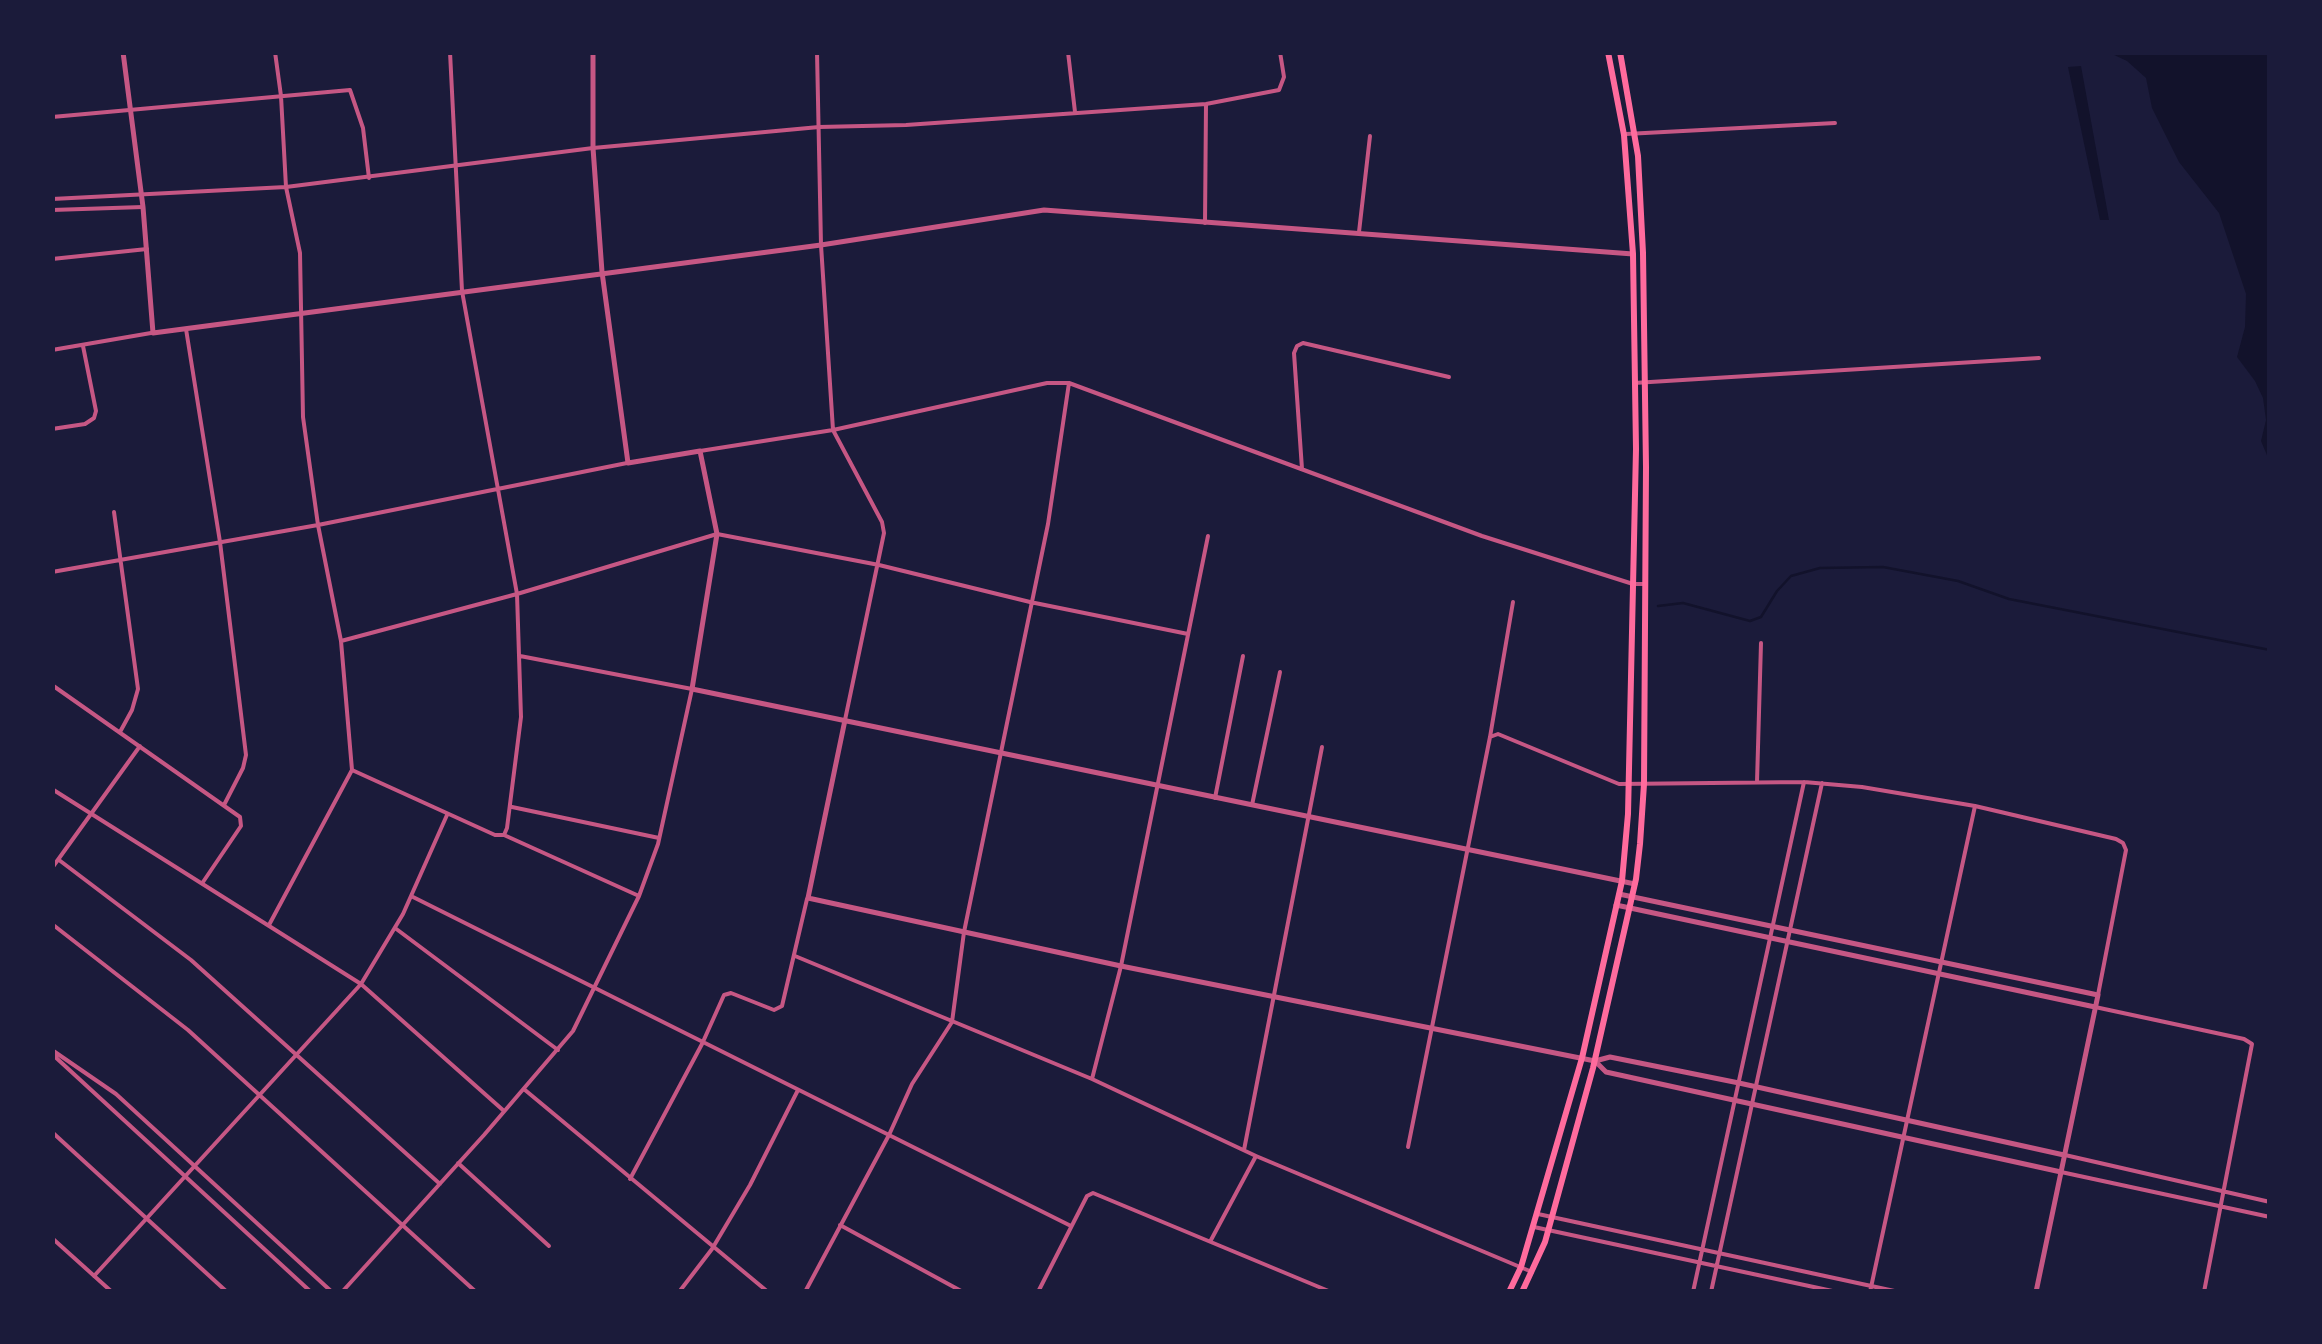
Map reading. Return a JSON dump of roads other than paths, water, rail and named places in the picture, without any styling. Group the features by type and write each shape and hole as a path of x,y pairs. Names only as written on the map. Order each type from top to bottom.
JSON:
{"main road":[{"path":"1509,1292 1538,1214 1604,966 1622,881 1630,784 1633,254 1624,135 1608,52"},
{"path":"1522,1292 1548,1230 1595,1061 1635,884 1644,784 1643,254 1635,132 1620,52"},
{"path":"1604,966 1615,969"}],"street":[{"path":"123,52 144,206 153,333"},
{"path":"269,925 352,770 341,640 318,525 303,416 300,253 286,187 281,96 274,52"},
{"path":"450,52 462,291 517,594 521,716 510,806 502,835"},
{"path":"593,52 602,272 628,463"},
{"path":"630,1179 726,993 774,1010 780,1008 808,898 884,546 882,522 834,430 821,245 817,52"},
{"path":"1068,52 1074,112"},
{"path":"52,200 286,187 594,148 819,128 1206,104 1279,90 1284,77 1280,52"},
{"path":"52,117 350,90 363,128 369,178"},
{"path":"1205,223 1206,104"},
{"path":"1624,135 1835,123"},
{"path":"1359,232 1370,136"},
{"path":"52,210 144,206"},
{"path":"52,350 153,333 821,245 1044,210 1643,254"},
{"path":"52,259 147,248"},
{"path":"186,329 220,542 246,756 224,806"},
{"path":"1302,469 1296,346 1302,343 1449,377"},
{"path":"52,429 85,424 94,418 96,411 83,346"},
{"path":"1633,383 2039,358"},
{"path":"52,572 318,525 628,463 834,430 1047,382 1069,383 1482,536 1633,584 1644,584"},
{"path":"806,1292 918,1072 952,1022 964,932 1051,504 1069,383"},
{"path":"342,1292 573,1031 639,896 659,838 692,689 717,534 700,450"},
{"path":"114,512 138,688 120,732"},
{"path":"341,640 517,594 717,534 879,565 1030,602 1188,634"},
{"path":"1092,1079 1121,966 1208,536"},
{"path":"1408,1147 1513,602"},
{"path":"1757,782 1761,643"},
{"path":"520,656 1635,884"},
{"path":"1215,798 1243,656"},
{"path":"1252,806 1280,672"},
{"path":"52,685 240,816 241,826 203,882"},
{"path":"1490,737 1498,734 1619,784 1822,782 1975,806 2123,843 2126,850 2096,1008 2036,1292"},
{"path":"52,868 140,746"},
{"path":"1244,1150 1322,748"},
{"path":"352,770 447,816 502,835 639,896"},
{"path":"1693,1292 1804,782"},
{"path":"1711,1292 1822,782"},
{"path":"52,789 360,984 504,1111"},
{"path":"510,806 659,838"},
{"path":"1871,1288 1975,806"},
{"path":"94,1276 360,984 395,928 447,816"},
{"path":"59,860 191,960 440,1184"},
{"path":"1619,894 2098,995"},
{"path":"411,896 1072,1226"},
{"path":"808,898 1121,966 1595,1061 1610,1057 1755,1086 2270,1202"},
{"path":"1616,905 1787,939 2244,1039 2252,1044 2204,1292"},
{"path":"52,924 188,1030 476,1292"},
{"path":"395,928 558,1050"},
{"path":"794,956 1092,1079 1256,1156 1532,1272"},
{"path":"52,1052 116,1094 332,1292"},
{"path":"52,1052 311,1292"},
{"path":"1595,1061 1606,1072 2270,1217"},
{"path":"524,1089 768,1292"},
{"path":"679,1292 712,1248 750,1185 798,1090"},
{"path":"52,1132 227,1292"},
{"path":"1210,1242 1256,1156"},
{"path":"458,1162 549,1246"},
{"path":"1038,1292 1087,1196 1093,1193 1331,1292"},
{"path":"1538,1214 1899,1292"},
{"path":"840,1225 962,1292"},
{"path":"1534,1226 1836,1292"},
{"path":"52,1238 112,1292"}],"waterway":[{"path":"1658,606 1683,603 1750,621 1761,617 1791,576 1820,568 1883,567 1958,581 2009,599 2270,650"}]}
